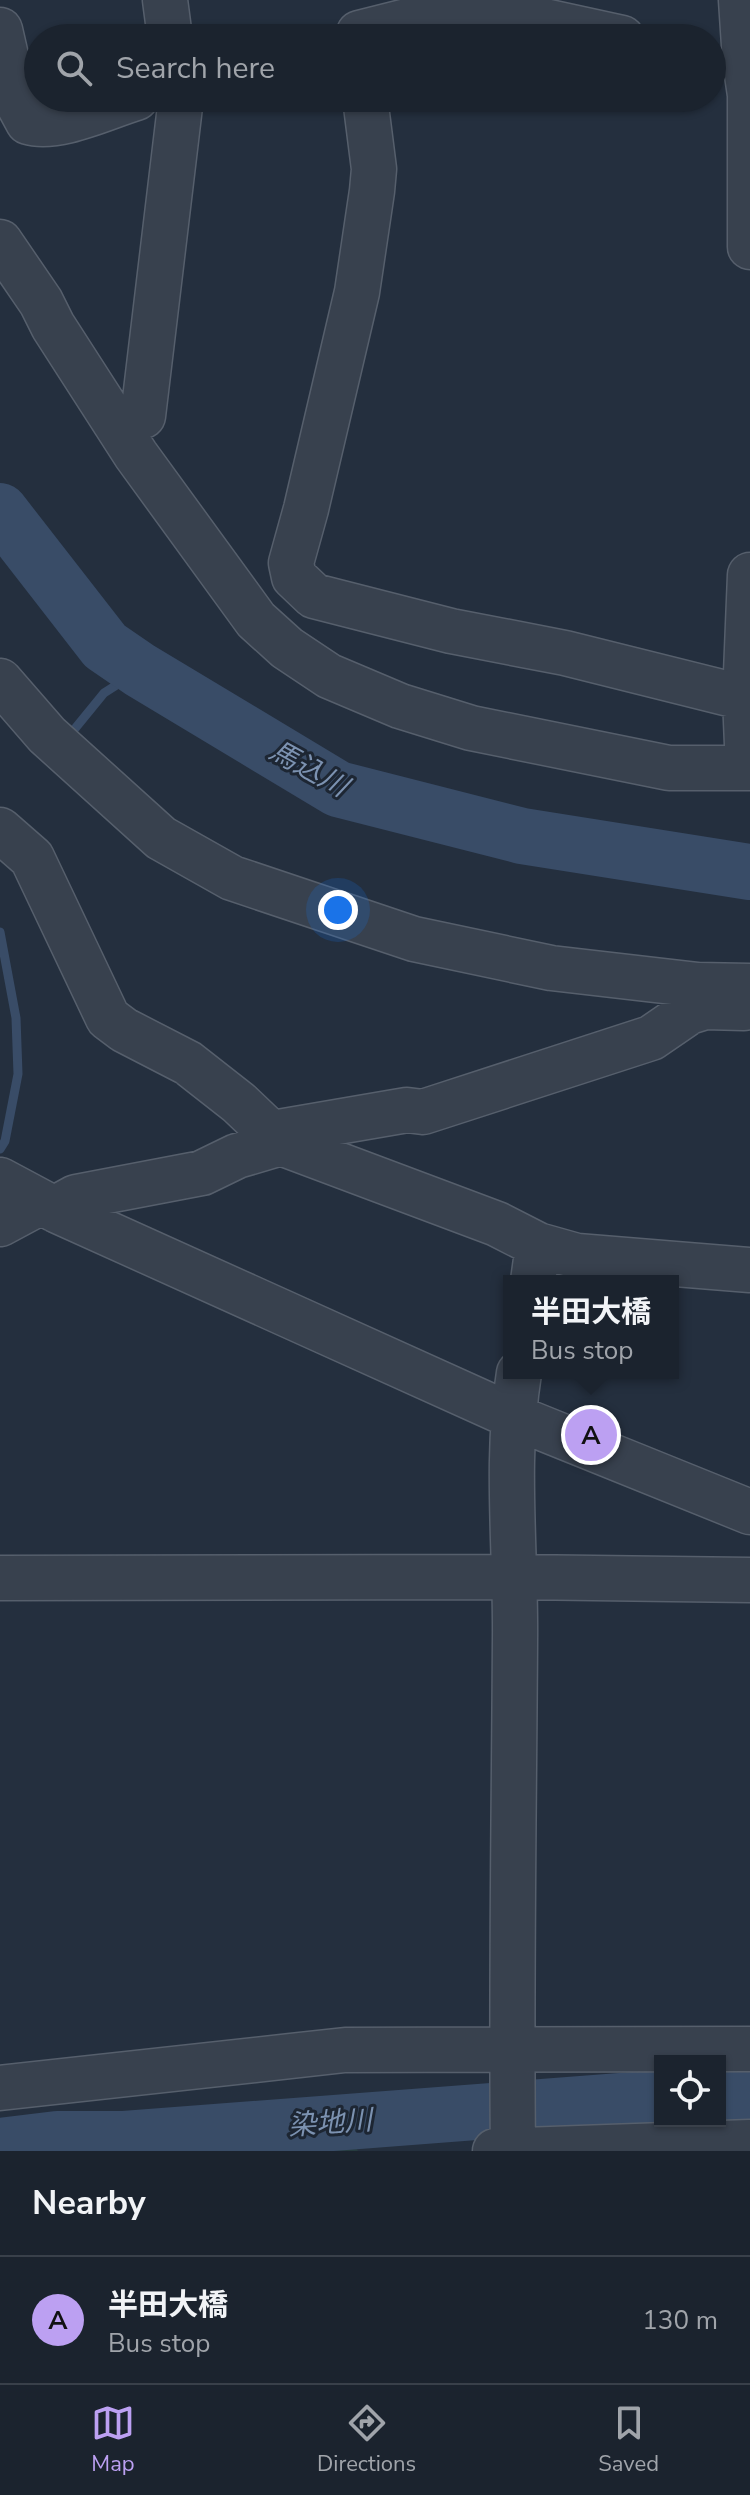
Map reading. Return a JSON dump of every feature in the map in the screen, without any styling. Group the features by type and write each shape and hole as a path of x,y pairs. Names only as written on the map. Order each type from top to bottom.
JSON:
{"street":[{"path":"165,0 168,24"},
{"path":"741,0 728,58 750,95 750,245"},
{"path":"393,24 467,3 560,24"},
{"path":"0,30 16,100 28,122 56,124 93,112"},
{"path":"143,416 179,112"},
{"path":"367,112 374,169 357,292 291,563 294,577 314,596 451,631 565,653 745,698"},
{"path":"0,242 136,455 256,620 287,648 329,676 400,706 471,728 669,768 749,768 745,698 750,575"},
{"path":"0,681 47,735 161,838 232,878 414,939 551,968 698,985 750,986"},
{"path":"0,830 32,858 108,1018 124,1030 188,1063 277,1138 497,1224 535,1263 577,1256 750,1270"},
{"path":"20,1200 76,1197 202,1173 277,1138 407,1110 423,1112 651,1038 705,1007 750,1008"},
{"path":"20,1200 512,1416 750,1512"},
{"path":"513,2151 516,1577 512,1416 518,1379"},
{"path":"0,1578 750,1580"},
{"path":"0,2088 345,2050 512,2047 750,2049"},
{"path":"495,2151 750,2142"}],"green space":[{"path":"347,2134 358,2151 152,2151 290,2136"}],"waterway":[{"name":"馬込川","path":"0,511 105,646 338,789 522,836 750,872"},
{"path":"73,731 104,693 140,670"},
{"path":"0,932 16,1018 18,1074 5,1141 0,1149"},
{"name":"染地川","path":"726,2094 750,2094"},
{"name":"染地川","path":"0,2146 57,2139 124,2139 654,2098"}],"place":[{"name":"半田大橋","path":"591,1435"}]}
